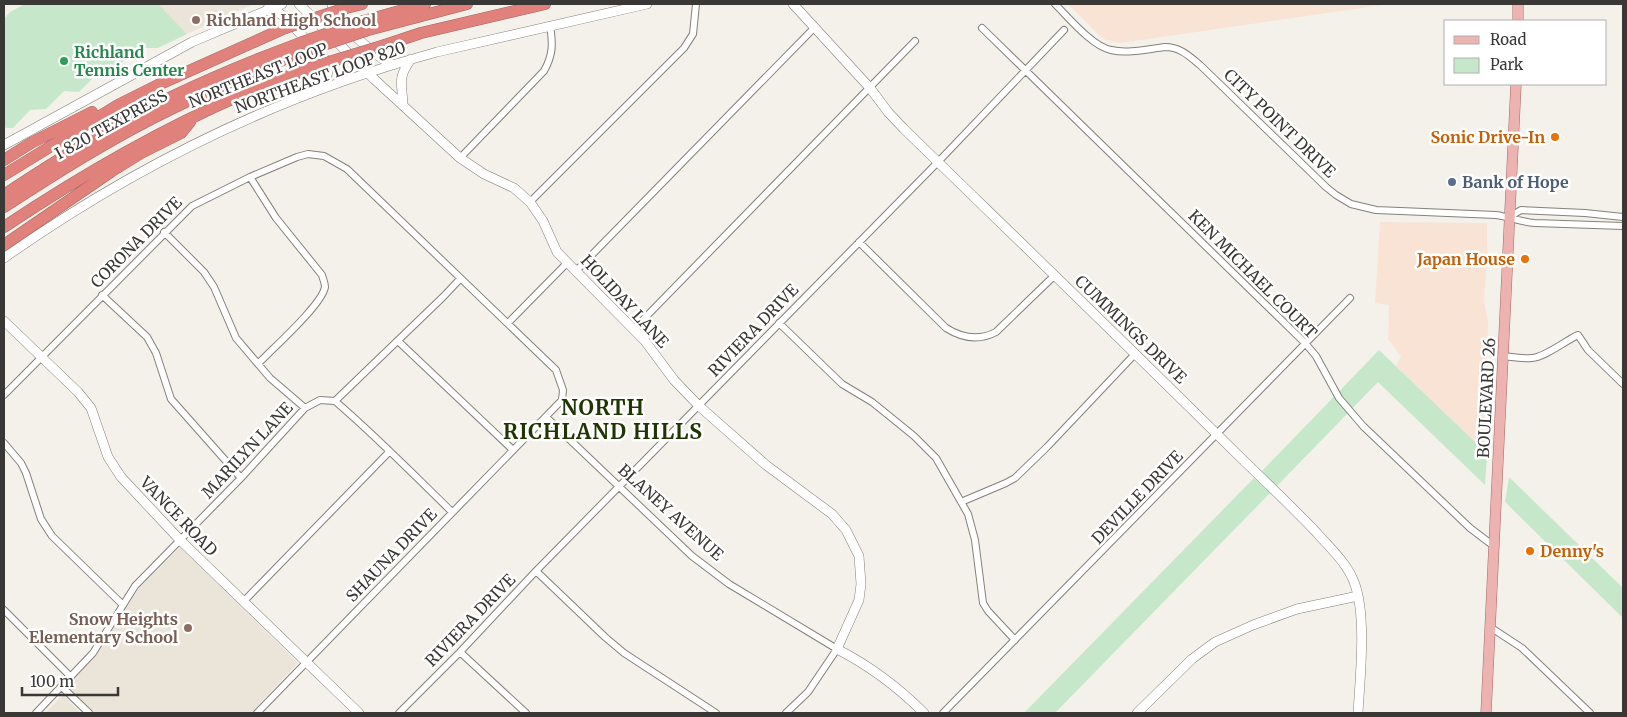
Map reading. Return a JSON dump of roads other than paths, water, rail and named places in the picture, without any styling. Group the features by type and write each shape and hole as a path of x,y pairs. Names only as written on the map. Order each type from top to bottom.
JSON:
{"highway":[{"name":"NORTHEAST LOOP","path":"4,175 118,105 160,84 285,28 348,6 362,4"},
{"name":"I 820 TEXPRESS","path":"4,195 106,132 164,101 217,76 425,4"},
{"name":"I 820 TEXPRESS","path":"364,26 467,4"},
{"name":"NORTHEAST LOOP","path":"4,227 78,179 195,117 241,95 316,66 421,33 545,4"},
{"name":"I 820 TEXPRESS","path":"4,207 112,140 170,109 304,46"},
{"path":"4,160 93,112 118,105"},
{"path":"4,245 112,171 141,153 181,133 195,117"}],"main road":[{"path":"1518,4 1518,20"},
{"name":"BOULEVARD 26","path":"1486,713 1516,85"}],"street":[{"path":"4,145 192,42 268,7 282,4"},
{"name":"HOLIDAY LANE","path":"299,4 368,73 460,158 494,180 514,188 530,202 543,221 557,252 634,329 655,352 674,380 698,406 766,465 832,514 846,530 859,556 861,584 859,600 838,649"},
{"path":"332,4 334,14 338,19 380,59 392,65"},
{"name":"NORTHEAST LOOP 820","path":"4,258 102,195 184,148 245,119 320,89 411,59 647,4"},
{"path":"530,202 684,48 693,34 696,4"},
{"name":"CUMMINGS DRIVE","path":"792,4 870,88 888,112 1330,547 1354,581 1358,596 1361,640 1358,713"},
{"name":"CITY POINT DRIVE","path":"1055,4 1095,42 1109,50 1123,52 1172,47 1187,54 1326,187 1351,204 1376,210 1509,217 1529,223 1623,226"},
{"path":"268,7 283,16 327,61 328,73 320,89"},
{"path":"460,158 544,71 550,62 553,50 550,26"},
{"path":"576,271 814,28"},
{"name":"KEN MICHAEL COURT","path":"982,28 1305,343 1316,356 1339,398 1363,426 1470,528 1494,547"},
{"name":"RIVIERA DRIVE","path":"398,713 460,652 536,571 938,162 1064,30"},
{"path":"634,329 916,41"},
{"path":"403,105 401,77 402,72 411,59"},
{"name":"CORONA DRIVE","path":"4,395 164,232 192,206 278,164 308,154 324,156 344,166 460,279"},
{"path":"250,177 276,218 322,275 325,287 312,309 258,364"},
{"name":"CITY POINT DRIVE","path":"1509,217 1521,210 1623,217"},
{"path":"164,232 204,272 214,287 232,331 258,364 305,408"},
{"path":"859,242 946,328 961,336 983,337 996,332 1055,275"},
{"path":"508,323 568,262"},
{"path":"452,512 362,424 335,401 444,297 460,279 556,370 563,390 562,400 546,417"},
{"path":"102,295 147,337 156,353 171,399 241,478"},
{"name":"DEVILLE DRIVE","path":"943,713 1350,298"},
{"name":"VANCE ROAD","path":"4,321 78,392 91,408 108,457 121,477 242,602 359,713"},
{"path":"779,323 842,384 872,402 914,436 936,458 968,514 975,540 983,603 1015,640"},
{"path":"1503,356 1533,358 1549,352 1566,340 1578,335 1588,350 1623,384"},
{"path":"398,341 513,450"},
{"path":"961,502 1015,478 1135,354"},
{"name":"MARILYN LANE","path":"36,713 93,653 135,586 241,478 305,408 320,400 335,401"},
{"name":"SHAUNA DRIVE","path":"257,713 546,417"},
{"name":"BLANEY AVENUE","path":"546,417 620,486 681,547 729,584 868,666 904,693 924,713"},
{"path":"4,443 21,463 41,519 52,536 122,604"},
{"path":"242,602 389,452"},
{"path":"536,571 605,637 624,652 716,713"},
{"path":"1137,713 1192,658 1215,642 1253,625 1297,609 1358,596"},
{"path":"4,610 71,678"},
{"path":"4,621 9,616"},
{"path":"1490,626 1522,648 1590,713"},
{"path":"786,713 808,692 838,649"},
{"path":"460,652 526,713"},
{"path":"62,687 89,713"}],"place":[{"name":"Richland High School","path":"196,20"},
{"name":"Richland Tennis Center","path":"64,61"},
{"name":"Sonic Drive-In","path":"1555,137"},
{"name":"Bank of Hope","path":"1452,182"},
{"name":"Japan House","path":"1525,259"},
{"name":"Denny's","path":"1530,551"},
{"name":"Snow Heights Elementary School","path":"188,628"}],"district":[{"name":"NORTH RICHLAND HILLS","path":"603,420"}]}
